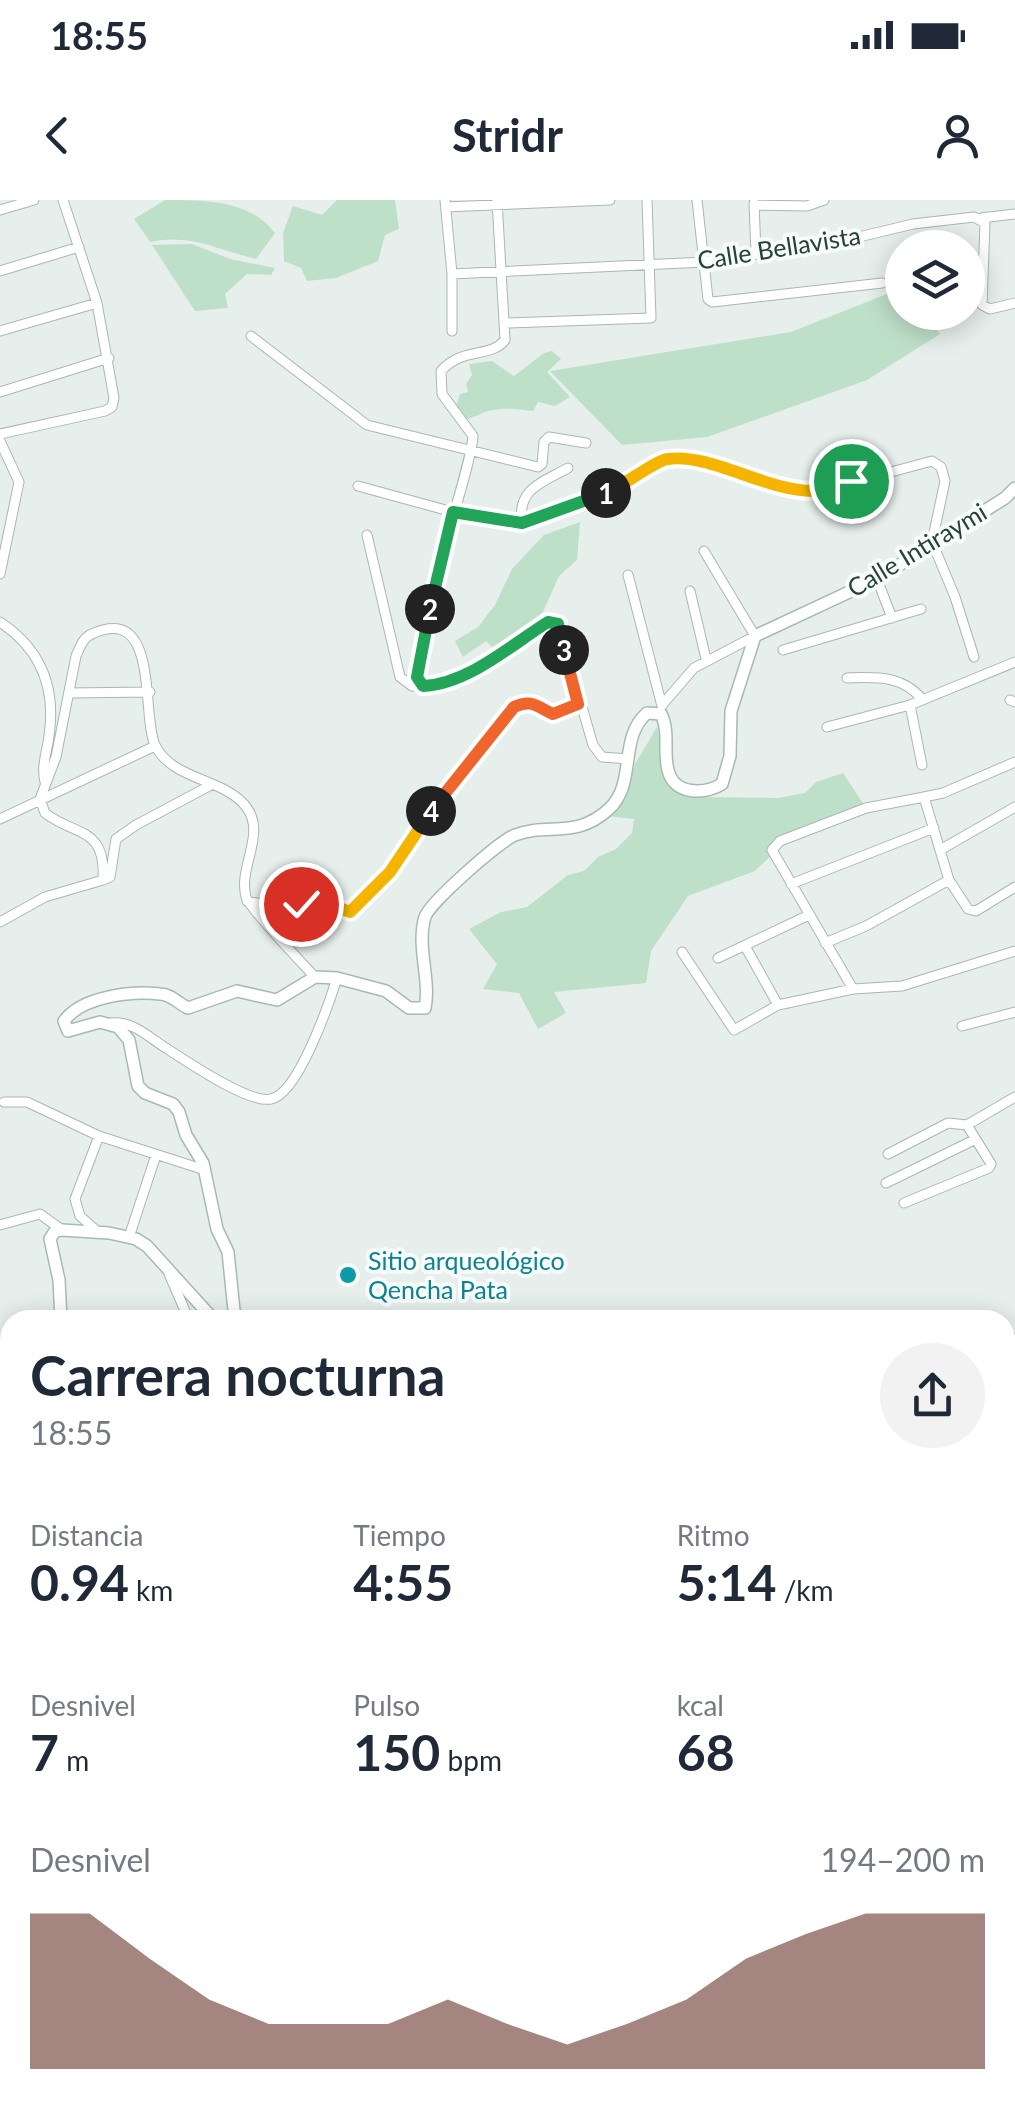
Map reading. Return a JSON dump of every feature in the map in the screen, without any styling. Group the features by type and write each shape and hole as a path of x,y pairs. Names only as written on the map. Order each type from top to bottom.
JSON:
{"main road":[{"name":"Calle Intiraymi","path":"758,634 876,579 932,542 1010,500 1015,488"},
{"path":"234,1310 232,1268 217,1228 206,1170 173,1104 145,1093 138,1086 129,1040 118,1027 100,1022 68,1031 64,1021 82,1007 128,996 160,993 188,1008 237,991 276,1000 315,977 338,978 386,991 409,1008 425,1008 424,926 432,906 500,843 516,834 564,831 600,816 614,805 627,773 630,734 647,713 662,709 667,769 673,779 690,791 701,792 722,784 730,756 731,712 758,634"},
{"path":"60,1310 59,1280 50,1238 55,1231 62,1230 136,1238 205,1310"}],"street":[{"path":"0,210 34,200"},
{"path":"0,574 19,482 0,438 112,407 114,398 97,303 63,200"},
{"path":"452,331 446,204 610,200"},
{"path":"505,323 651,318 647,200"},
{"path":"697,200 708,299 712,302 882,283"},
{"path":"756,253 754,203 807,206 824,200"},
{"path":"423,686 417,677 420,650 472,436 442,394 441,371 461,355 502,346 505,323 498,203"},
{"name":"Calle Bellavista","path":"452,274 705,262 838,242 913,224 1015,214"},
{"path":"981,218 985,223 982,305 990,308 1015,303"},
{"path":"0,272 79,247"},
{"path":"0,331 97,303"},
{"path":"251,336 358,421 538,468 544,442 549,437 586,443"},
{"path":"0,392 109,358"},
{"path":"358,486 453,512 522,523 625,485 656,462 671,458 816,492 932,461 941,467 945,481 932,542 974,657"},
{"path":"0,474 12,467"},
{"path":"522,523 523,498 568,468"},
{"path":"368,535 400,676 412,686 437,686 483,664 553,621 558,624 592,745 602,757 629,759"},
{"path":"662,709 694,668 758,634 704,552"},
{"path":"628,575 662,709"},
{"path":"876,579 892,618"},
{"path":"690,591 706,660"},
{"path":"782,650 921,609"},
{"path":"0,622 24,641 42,664 52,696 42,772 45,782"},
{"path":"103,880 104,864 95,844 74,826 44,813 40,799 56,756 83,641 100,630 130,633 136,642 150,692 151,729 156,746 168,760 236,796 252,818 254,833 245,867 247,900 315,977"},
{"path":"827,726 910,705 1015,662"},
{"path":"847,678 899,680 923,700"},
{"path":"69,693 150,692"},
{"path":"247,900 295,905 313,901 350,912 390,872 434,805 514,707 536,702 553,714 578,704"},
{"path":"910,705 922,765"},
{"path":"0,819 156,746"},
{"path":"853,989 772,850 780,840 866,808 943,793 1015,762"},
{"path":"0,922 44,897 110,876 116,839 210,785"},
{"path":"924,798 949,880 972,911 1015,886"},
{"path":"940,850 1015,808"},
{"path":"791,884 934,828"},
{"path":"825,942 883,917 949,880"},
{"path":"718,958 809,915"},
{"path":"746,946 778,1005"},
{"path":"682,952 734,1030 778,1005 853,989 902,986 1015,951"},
{"path":"110,1024 133,1025 234,1088 268,1100 289,1086 305,1060 338,978"},
{"path":"962,1026 1015,1012"},
{"path":"888,1154 948,1123 966,1125 1015,1097"},
{"path":"4,1102 27,1102 99,1136 206,1170"},
{"path":"904,1203 990,1168 966,1125"},
{"path":"98,1232 80,1216 74,1199 99,1136"},
{"path":"886,1183 974,1140"},
{"path":"129,1237 156,1154"},
{"path":"0,1225 40,1214 62,1230"},
{"path":"152,1252 169,1275 185,1310"}],"green space":[{"path":"165,200 240,208 265,222 275,233 256,259 191,241 150,242 134,219"},
{"path":"337,200 395,200 399,229 385,235 378,261 336,278 307,281 301,268 284,261 283,233 293,206 322,215"},
{"path":"192,244 230,259 275,268 271,275 247,274 225,294 228,308 195,311 152,245"},
{"path":"885,295 885,330 937,330 940,334 867,380 707,437 622,445 550,371 791,332"},
{"path":"552,351 561,359 547,372 570,397 555,406 538,402 533,411 500,409 463,420 456,407 460,394 468,392 466,384 472,375 469,364 492,361 514,376"},
{"path":"580,522 577,560 559,576 543,612 494,649 486,641 463,657 455,641 478,627 495,605 512,569 544,535"},
{"path":"657,727 670,783 686,797 778,798 805,793 816,782 843,773 866,808 788,839 755,871 688,896 651,951 646,983 554,992 566,1013 538,1029 519,993 483,989 497,964 469,929 501,912 527,907 568,875 584,871 598,857 616,849 632,833 634,819 607,816 624,799 635,764"}],"place":[{"name":"Sitio arqueológico Qencha Pata","path":"348,1275"}],"route":[{"path":"301,904 324,902 350,912 390,872 434,805 514,707 536,702 553,714 578,704 558,624 553,621 483,664 437,686 423,686 417,677 453,512 533,522 625,485 656,462 671,458 798,490 816,492 851,481"}]}
